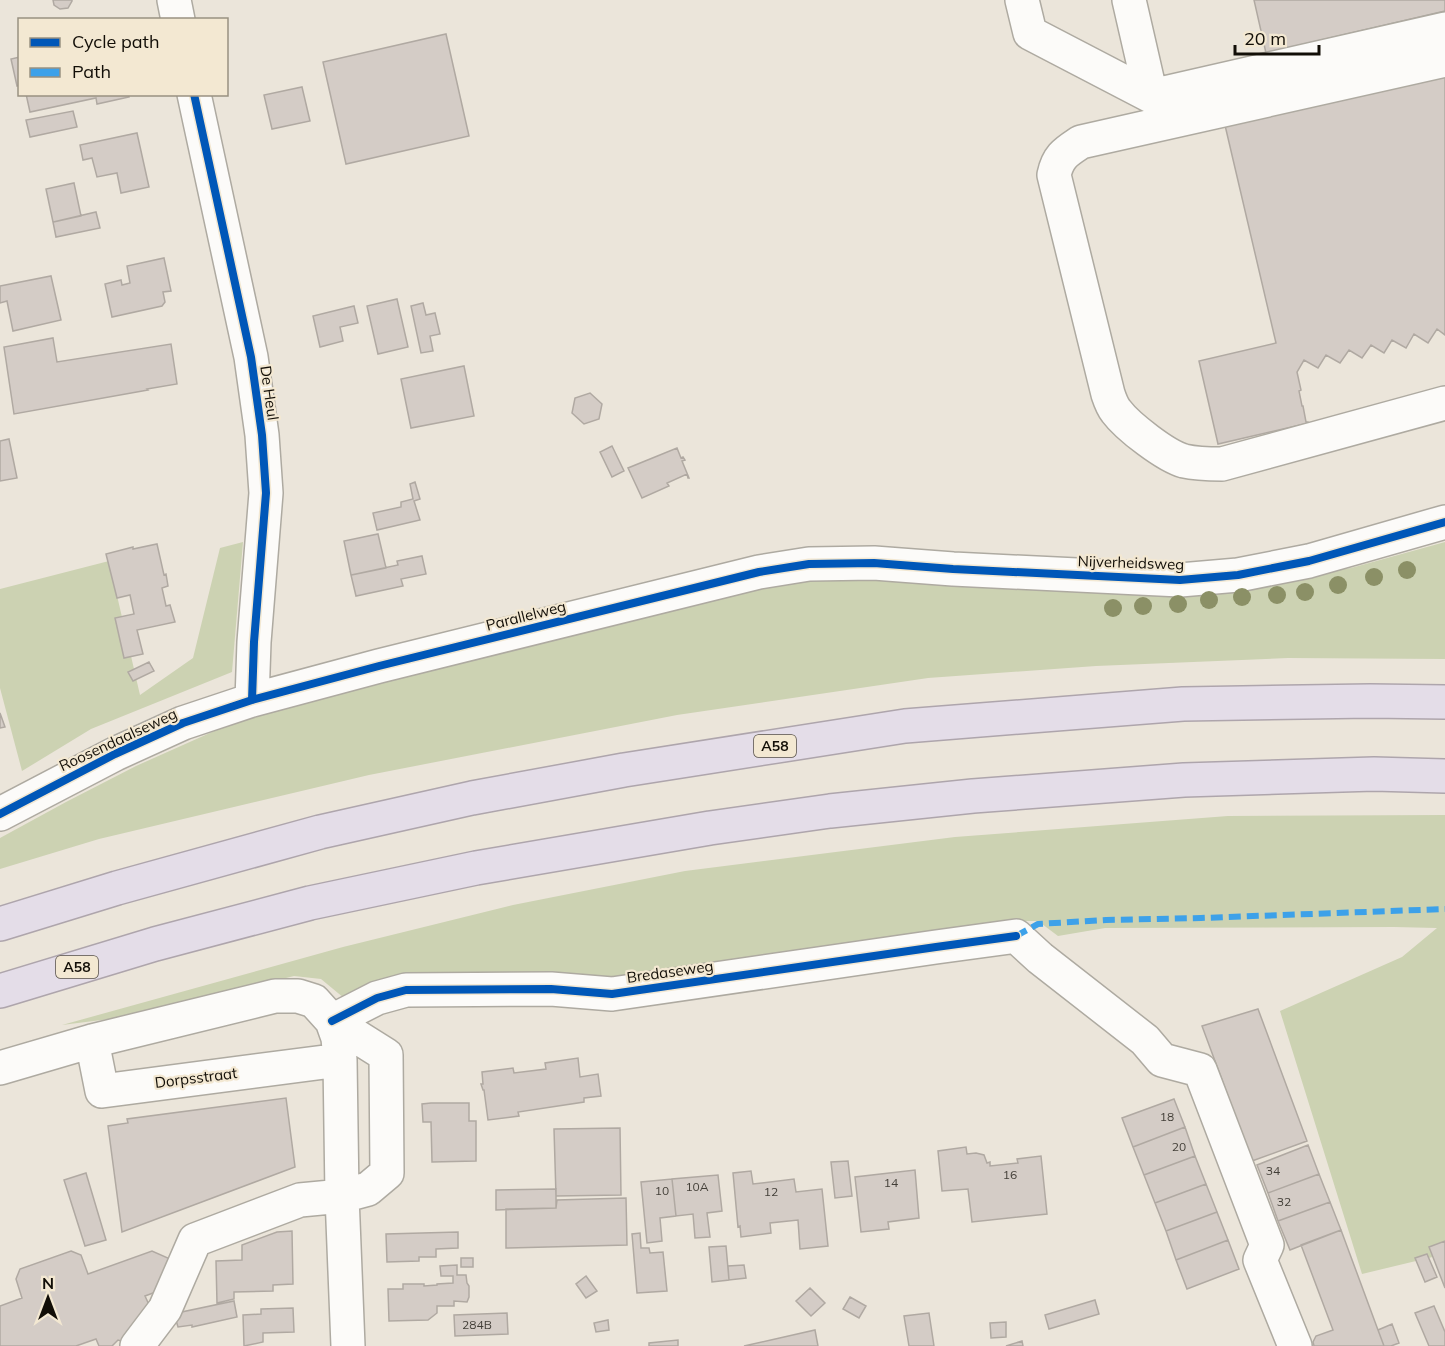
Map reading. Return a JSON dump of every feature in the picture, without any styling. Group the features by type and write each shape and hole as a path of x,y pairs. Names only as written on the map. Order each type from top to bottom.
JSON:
{"highway":[{"name":"A58","path":"0,924 117,888 320,832 472,798 624,770 905,726 1183,704 1445,702"},
{"name":"A58","path":"0,991 155,944 310,903 476,868 710,828 830,811 973,795 1184,780 1374,774 1445,776"}],"street":[{"path":"174,0 178,18"},
{"path":"1022,0 1030,33 1152,96 1445,29"},
{"path":"1129,0 1152,96"},
{"path":"1445,60 1081,142 1068,150 1056,163 1054,175 1108,394 1115,410 1131,427 1152,443 1182,460 1202,464 1222,464 1445,403"},
{"name":"De Heul","path":"194,96 251,357 262,435 266,493 254,642 252,700"},
{"name":"Nijverheidsweg","path":"809,564 874,563 1180,580 1238,574 1309,561 1445,522"},
{"name":"Parallelweg","path":"252,700 379,666 759,572 809,564"},
{"name":"Roosendaalseweg","path":"0,814 115,754 183,723 252,700"},
{"name":"Bredaseweg","path":"332,1021 377,998 406,990 551,989 612,994 1016,936 1145,1040 1162,1060 1200,1070 1267,1245 1260,1260 1294,1346"},
{"path":"0,1068 92,1041 275,996 298,996 314,1001 332,1021 386,1055 387,1173 368,1189 342,1196 300,1200 195,1240 165,1309 137,1346"},
{"path":"332,1021 338,1038 340,1060 342,1196 348,1346"},
{"name":"Dorpsstraat","path":"92,1041 102,1091 340,1060"}],"green space":[{"path":"243,542 232,672 91,729 22,771 0,688 0,589 109,561 140,695 193,658 220,548"},
{"path":"1445,542 1445,659 1288,658 1096,666 928,678 677,715 369,775 99,839 0,869 0,838 136,766 248,716 674,603 799,580 874,578 1003,589 1130,592 1240,584 1351,568"},
{"path":"1445,815 1445,1254 1362,1274 1280,1011 1402,957 1437,928 1105,928 1058,936 1038,921 1017,921 613,982 344,998 321,979 294,976 149,1014 62,1025 343,947 513,905 685,871 955,837 1228,816"}],"building":[{"path":"53,0 72,1 68,8 60,9 54,5"},
{"path":"1254,0 1445,0 1445,11 1266,53"},
{"path":"446,34 469,136 346,164 323,62"},
{"path":"18,57 17,86 11,59"},
{"path":"1445,69 1445,335 1437,329 1428,343 1414,334 1406,348 1392,340 1384,353 1371,345 1362,358 1349,350 1340,363 1326,355 1318,368 1304,360 1297,372 1302,406 1306,422 1309,423 1218,444 1199,361 1276,343 1224,121"},
{"path":"302,87 310,121 272,129 264,95"},
{"path":"26,96 129,97 97,104 96,98 30,112"},
{"path":"73,111 77,127 30,137 26,120"},
{"path":"137,133 149,187 121,193 117,173 97,177 92,158 83,160 80,145"},
{"path":"74,183 81,216 53,222 46,189"},
{"path":"96,212 100,228 56,237 53,222"},
{"path":"164,258 171,291 163,292 165,302 162,306 112,317 105,284 121,280 122,285 130,283 127,266"},
{"path":"51,276 61,320 13,331 7,301 0,303 0,286"},
{"path":"397,299 408,347 378,354 367,306"},
{"path":"423,303 426,315 435,313 440,334 430,336 433,351 421,353 411,306"},
{"path":"354,306 358,323 340,327 343,341 320,347 313,316"},
{"path":"53,338 57,362 171,344 177,384 14,414 4,347"},
{"path":"464,366 474,416 411,428 401,379"},
{"path":"590,393 602,404 599,419 584,424 572,413 575,398"},
{"path":"9,439 17,478 0,481 0,441"},
{"path":"612,446 624,471 612,477 600,452"},
{"path":"677,448 681,458 685,460 682,461 689,478 687,474 667,483 669,486 642,498 628,468"},
{"path":"415,482 420,499 414,501 420,520 377,530 373,513 401,507 401,502 413,499 410,484"},
{"path":"378,534 386,568 351,575 344,541"},
{"path":"157,544 168,586 162,588 166,606 170,605 175,622 137,630 143,654 124,658 115,618 134,614 130,595 117,598 106,554"},
{"path":"422,556 426,574 401,579 403,586 356,596 351,575 398,565 397,561"},
{"path":"149,662 154,671 133,681 128,672"},
{"path":"0,713 5,727 0,728"},
{"path":"1258,1009 1307,1141 1252,1161 1202,1026"},
{"path":"578,1058 580,1077 598,1074 601,1096 584,1098 584,1102 518,1112 519,1116 488,1120 481,1084 483,1084 482,1072 513,1068 514,1073 546,1069 545,1063"},
{"path":"286,1098 295,1167 122,1232 108,1126 128,1123 127,1119"},
{"path":"1174,1099 1185,1127 1133,1147 1122,1118"},
{"path":"469,1103 469,1121 476,1121 476,1161 432,1162 431,1122 423,1122 422,1104"},
{"path":"1185,1127 1195,1156 1144,1175 1133,1147"},
{"path":"620,1128 621,1195 556,1196 554,1129"},
{"path":"1308,1145 1319,1174 1268,1193 1257,1165"},
{"path":"966,1147 967,1154 984,1155 987,1163 990,1162 990,1166 1018,1163 1017,1159 1041,1156 1047,1214 972,1222 968,1189 942,1191 938,1151"},
{"path":"1195,1156 1206,1184 1155,1203 1144,1175"},
{"path":"848,1161 852,1196 835,1198 831,1162"},
{"path":"915,1170 919,1218 888,1222 889,1229 861,1232 855,1177"},
{"path":"751,1171 753,1184 794,1179 796,1192 822,1189 828,1246 800,1249 798,1220 770,1223 771,1233 741,1237 733,1173"},
{"path":"86,1173 106,1240 85,1246 64,1180"},
{"path":"1319,1174 1330,1202 1278,1221 1268,1193"},
{"path":"718,1175 722,1211 707,1213 710,1237 695,1238 693,1214 676,1216 672,1179"},
{"path":"672,1179 676,1216 660,1218 662,1241 647,1243 641,1182"},
{"path":"1206,1184 1217,1212 1166,1231 1155,1203"},
{"path":"556,1189 556,1208 496,1210 496,1190"},
{"path":"626,1198 627,1245 506,1248 506,1209 556,1208 557,1200"},
{"path":"1330,1202 1341,1230 1290,1250 1278,1221"},
{"path":"1217,1212 1228,1240 1176,1260 1166,1231"},
{"path":"1341,1230 1384,1346 1314,1346 1316,1336 1333,1330 1301,1245"},
{"path":"292,1231 293,1284 273,1285 273,1291 234,1292 234,1299 217,1303 216,1261 242,1260 242,1245 277,1232"},
{"path":"458,1232 458,1248 436,1249 436,1257 419,1257 419,1261 387,1262 386,1234"},
{"path":"640,1233 641,1248 649,1248 650,1253 663,1252 667,1291 637,1293 632,1234"},
{"path":"1228,1240 1239,1269 1187,1289 1176,1260"},
{"path":"1445,1241 1445,1288 1429,1247"},
{"path":"726,1246 729,1280 712,1282 709,1247"},
{"path":"71,1251 81,1255 88,1274 152,1251 177,1262 164,1289 145,1296 150,1307 121,1341 118,1340 112,1346 99,1346 96,1339 76,1346 0,1346 0,1306 22,1298 16,1279 20,1269"},
{"path":"1427,1254 1437,1277 1425,1282 1415,1258"},
{"path":"461,1258 473,1258 473,1267 461,1267"},
{"path":"457,1265 457,1275 466,1275 469,1286 467,1302 454,1301 454,1306 437,1306 437,1313 428,1320 389,1321 388,1289 403,1289 403,1284 424,1284 424,1286 453,1283 453,1276 441,1276 440,1266"},
{"path":"744,1265 746,1278 729,1280 728,1266"},
{"path":"586,1276 597,1291 586,1298 576,1284"},
{"path":"810,1288 825,1303 811,1316 796,1301"},
{"path":"850,1297 866,1306 859,1318 843,1309"},
{"path":"1095,1300 1099,1314 1049,1329 1045,1315"},
{"path":"234,1301 237,1317 192,1327 192,1325 178,1327 175,1317 177,1313"},
{"path":"1434,1306 1445,1332 1445,1346 1429,1346 1415,1313"},
{"path":"293,1308 294,1332 263,1333 263,1342 244,1346 243,1315 261,1314 261,1309"},
{"path":"507,1313 508,1334 455,1336 454,1315"},
{"path":"929,1313 934,1346 909,1346 904,1316"},
{"path":"608,1320 609,1330 596,1332 594,1323"},
{"path":"1006,1322 1006,1337 991,1338 990,1323"},
{"path":"1392,1324 1399,1343 1384,1346 1378,1330"},
{"path":"815,1330 818,1346 744,1346"},
{"path":"678,1340 678,1346 649,1346 649,1343"},
{"path":"1022,1341 1023,1346 1006,1346"}],"marked path":[{"path":"1016,936 1038,924 1445,909"}],"cycle path":[{"path":"194,96 251,357 262,435 266,493 254,642 252,700"},
{"path":"0,814 115,754 183,723 252,700 379,666 759,572 809,564 874,563 1180,580 1238,575 1309,561 1445,522"},
{"path":"332,1021 377,998 406,990 551,989 612,994 1016,936"}]}
